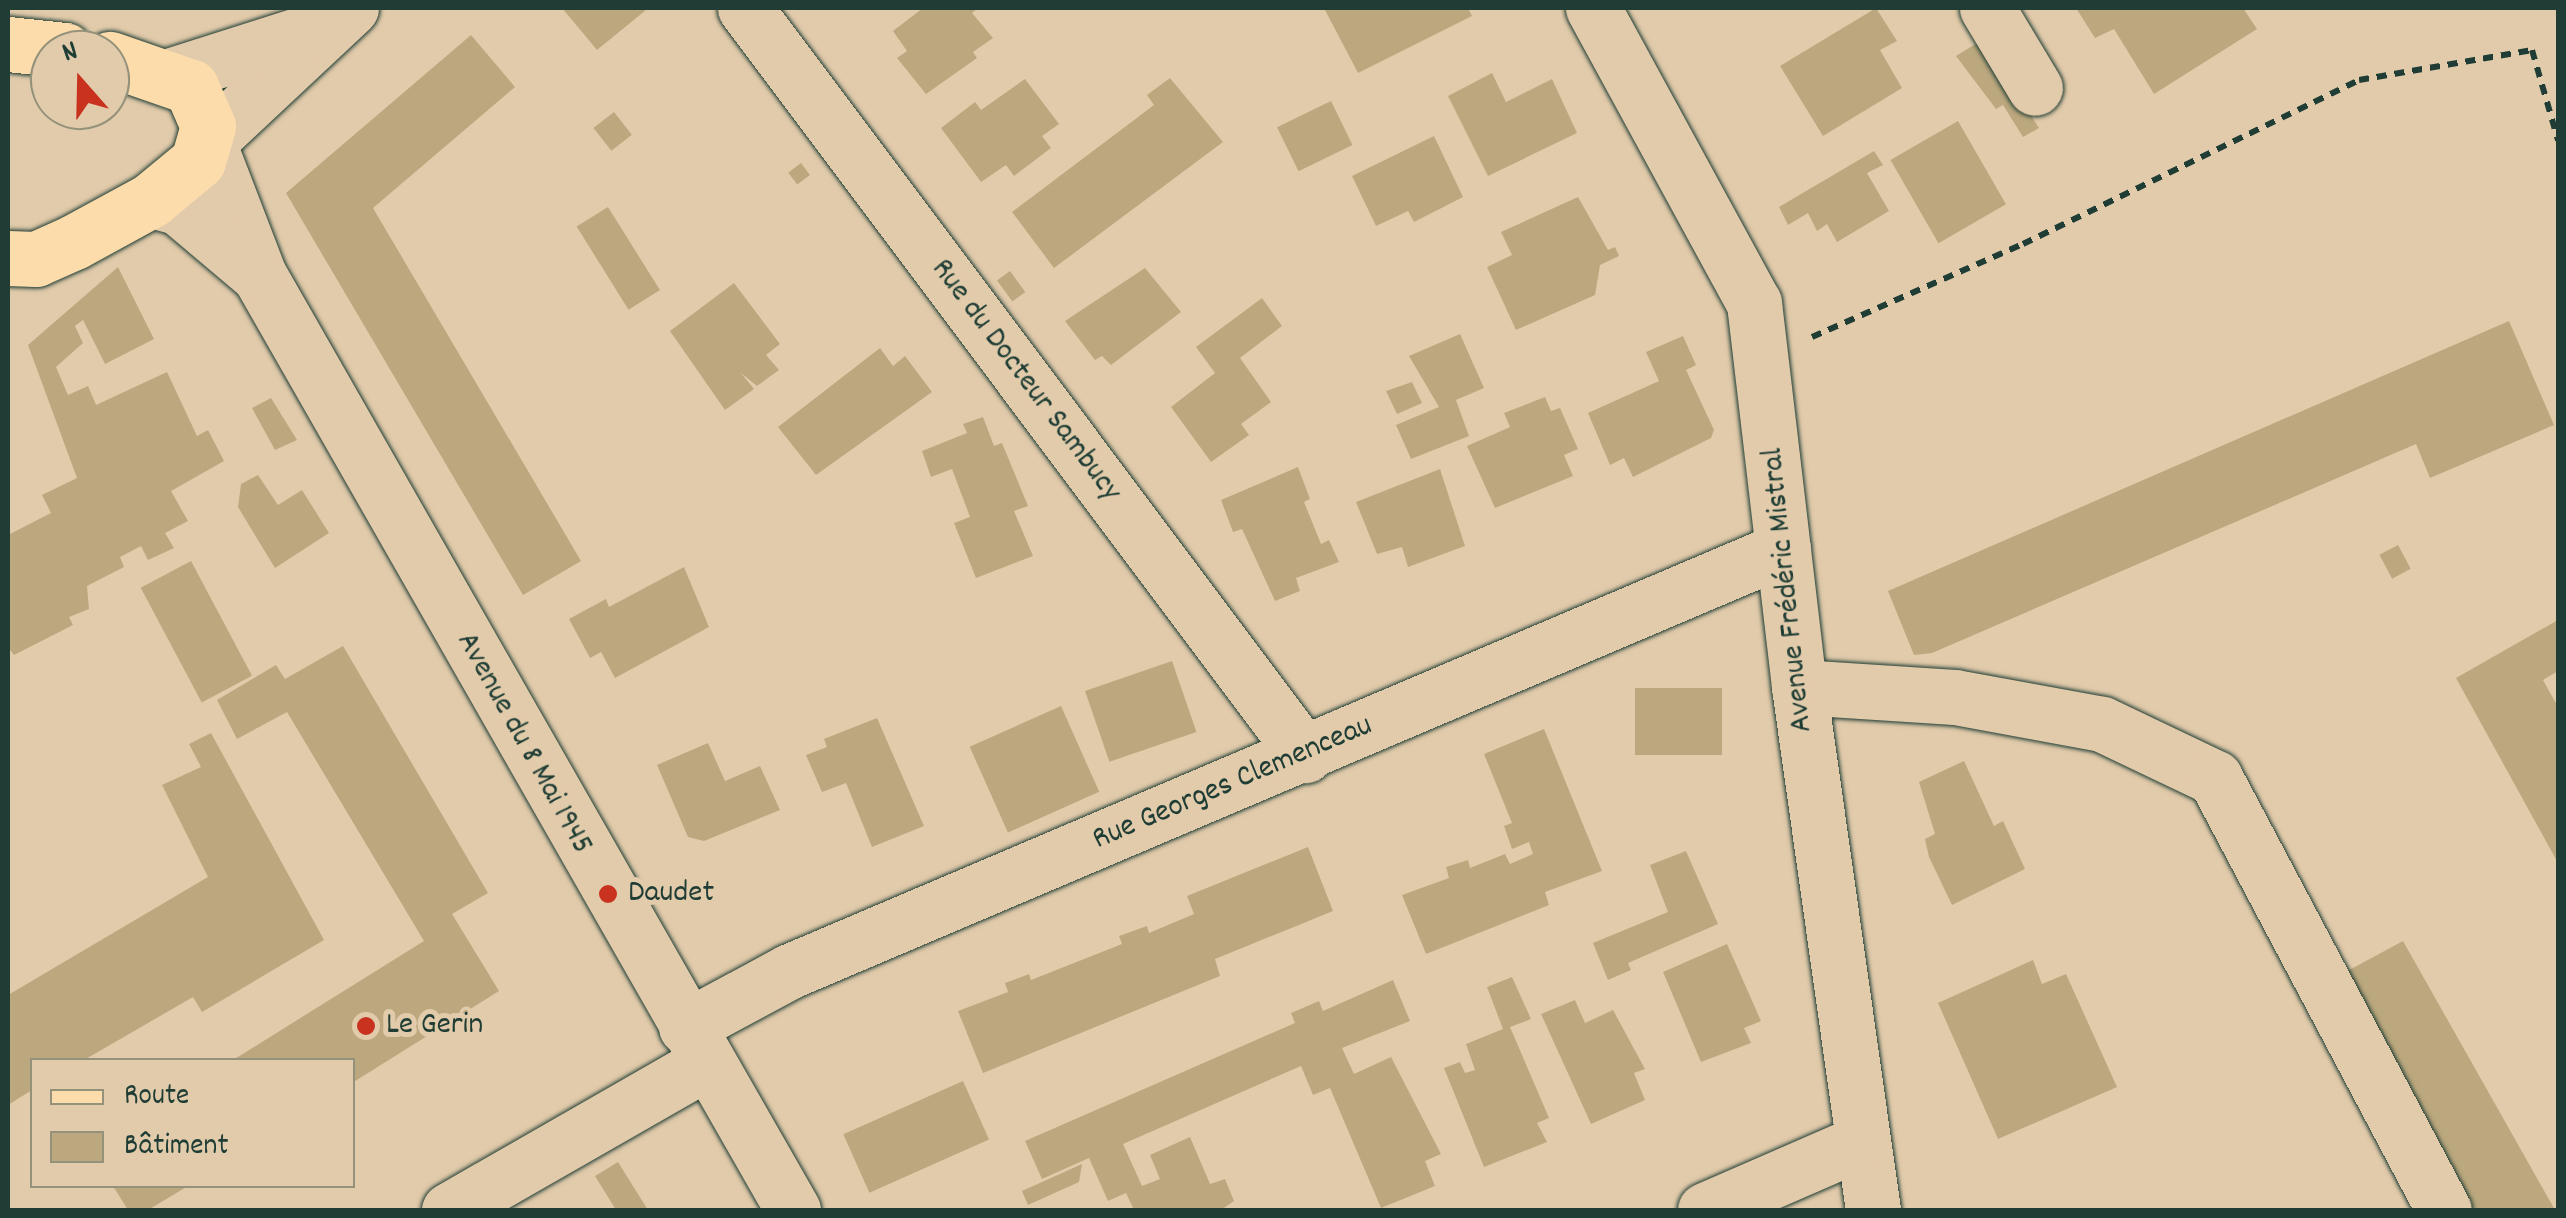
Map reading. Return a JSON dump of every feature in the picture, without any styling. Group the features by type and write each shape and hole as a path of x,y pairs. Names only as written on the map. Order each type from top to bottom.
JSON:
{"main road":[{"path":"17,270 151,200 198,161 208,142 203,104 191,87 130,65"}],"street":[{"name":"Rue du Docteur Sambucy","path":"745,8 1305,754"},
{"name":"Avenue Frédéric Mistral","path":"1593,8 1754,302 1765,358 1799,686 1859,1143 1873,1210"},
{"path":"1988,8 2035,88"},
{"path":"169,76 342,14"},
{"path":"208,142 342,14"},
{"name":"Avenue du 8 Mai 1945","path":"208,142 258,275 793,1210"},
{"name":"Avenue du 8 Mai 1945","path":"151,200 178,207 258,275"},
{"name":"Rue Georges Clemenceau","path":"449,1210 696,1045 790,971 1783,549"},
{"path":"1799,686 1955,697 2102,724 2215,778 2444,1210"},
{"path":"1705,1210 1859,1143"}],"path":[{"path":"1765,358 2024,244 2358,80 2532,50 2558,140"}],"building":[{"path":"562,8 645,8 646,10 597,50"},
{"path":"923,8 978,8 972,13 993,38 973,52 977,58 926,94 897,58 907,51 893,31"},
{"path":"1324,8 1468,8 1472,16 1358,73"},
{"path":"1876,8 1897,41 1880,50 1902,88 1823,136 1780,66"},
{"path":"2076,8 2243,8 2257,29 2154,94 2114,29 2095,38"},
{"path":"471,35 515,87 373,208 581,561 523,595 286,193"},
{"path":"1982,40 2039,128 2023,137 2003,105 1996,109 1956,56"},
{"path":"1492,73 1506,102 1552,79 1577,133 1488,176 1448,96"},
{"path":"1170,78 1223,142 1054,268 1012,212 1154,105 1147,95"},
{"path":"1025,79 1059,124 1042,136 1051,148 1014,176 1006,165 981,182 941,128 975,102 981,110"},
{"path":"1331,101 1352,145 1299,171 1277,127"},
{"path":"614,112 632,135 611,151 594,128"},
{"path":"1958,121 2006,204 1938,243 1890,160"},
{"path":"1434,136 1463,197 1414,222 1408,211 1376,226 1352,176"},
{"path":"1874,151 1883,165 1867,173 1889,211 1837,242 1827,224 1817,231 1808,213 1788,225 1779,207"},
{"path":"801,163 810,175 797,185 788,173"},
{"path":"1578,197 1608,250 1615,247 1619,256 1600,265 1595,295 1516,330 1487,267 1512,255 1501,232"},
{"path":"608,207 660,290 629,310 577,227"},
{"path":"118,267 154,339 105,364 83,320 75,326 83,343 56,367 68,395 88,386 96,405 167,372 197,436 208,430 224,461 171,491 188,521 165,533 174,548 148,560 141,546 120,557 124,567 87,586 89,609 69,617 73,625 14,655 8,647 8,535 51,513 42,495 77,478 28,345"},
{"path":"1145,268 1181,312 1111,365 1102,356 1095,360 1065,321"},
{"path":"1010,271 1025,292 1012,301 997,280"},
{"path":"734,283 780,344 766,355 779,370 757,386 741,373 754,389 725,410 670,331"},
{"path":"1262,298 1282,326 1240,358 1271,402 1241,424 1249,435 1211,462 1171,407 1215,373 1196,347"},
{"path":"2509,321 2554,425 2430,478 2416,444 1932,653 1914,655 1888,591"},
{"path":"1460,334 1484,388 1456,400 1469,436 1411,459 1396,425 1439,407 1409,356"},
{"path":"1683,336 1696,365 1686,370 1714,430 1711,438 1633,477 1624,458 1610,465 1588,413 1659,381 1646,352"},
{"path":"880,348 893,366 905,356 932,392 816,475 778,427"},
{"path":"1412,382 1422,403 1397,414 1386,391"},
{"path":"1545,397 1551,411 1560,408 1578,449 1564,455 1573,476 1495,508 1467,446 1510,427 1504,413"},
{"path":"271,398 297,440 275,450 252,408"},
{"path":"983,417 994,446 1002,443 1028,506 1014,511 1033,556 976,578 954,523 970,517 952,469 931,477 922,451 967,433 963,424"},
{"path":"1298,467 1310,499 1304,502 1321,544 1329,540 1339,562 1296,578 1300,591 1275,601 1242,529 1233,532 1221,500"},
{"path":"1440,469 1465,546 1408,567 1402,547 1377,554 1356,502"},
{"path":"258,475 278,505 302,490 329,533 275,568 238,507 241,484"},
{"path":"2398,545 2411,569 2392,579 2379,555"},
{"path":"191,561 252,676 202,703 141,588"},
{"path":"684,567 709,627 615,678 601,652 590,658 569,619 606,599 609,607"},
{"path":"2558,620 2558,671 2543,680 2558,707 2558,863 2456,678"},
{"path":"343,646 488,893 452,914 499,991 355,1081 355,1058 236,1058 424,941 287,712 237,739 217,700 276,665 285,679"},
{"path":"1172,661 1196,732 1109,762 1085,691"},
{"path":"1635,688 1722,688 1722,755 1635,755"},
{"path":"1061,706 1099,792 1008,833 970,747"},
{"path":"877,718 924,826 872,847 846,783 822,792 806,755 827,747 824,739"},
{"path":"1544,729 1602,871 1545,892 1549,905 1426,954 1402,895 1449,878 1446,867 1468,860 1470,868 1505,854 1510,864 1533,854 1529,842 1512,849 1504,826 1512,823 1484,754"},
{"path":"211,733 324,940 202,1012 193,997 87,1058 30,1058 30,1091 8,1105 8,995 208,877 162,785 201,767 189,744"},
{"path":"708,743 725,781 760,766 780,810 704,841 688,837 657,765"},
{"path":"1964,761 1994,826 2003,821 2025,869 1952,905 1929,857 1925,839 1935,834 1919,782"},
{"path":"1308,847 1333,911 1215,959 1220,976 983,1073 958,1011 1008,992 1005,983 1029,974 1031,980 1122,944 1119,936 1147,926 1149,933 1194,914 1187,896"},
{"path":"1686,851 1718,924 1628,963 1631,970 1608,980 1593,943 1668,912 1650,865"},
{"path":"2403,941 2555,1210 2472,1210 2340,975"},
{"path":"1727,944 1761,1021 1744,1028 1751,1043 1701,1062 1663,972"},
{"path":"2033,960 2042,984 2066,974 2117,1087 1998,1139 1938,1003"},
{"path":"1512,977 1531,1019 1510,1027 1549,1118 1537,1123 1547,1142 1484,1167 1444,1068 1460,1062 1465,1073 1475,1070 1466,1044 1503,1029 1487,987"},
{"path":"1393,980 1410,1021 1342,1048 1354,1074 1391,1057 1441,1154 1425,1161 1435,1186 1381,1208 1330,1088 1313,1095 1301,1066 1123,1144 1142,1186 1160,1179 1150,1155 1190,1137 1210,1184 1225,1179 1234,1201 1221,1210 1134,1210 1126,1193 1108,1201 1089,1158 1042,1179 1025,1141 1295,1023 1291,1013 1319,1001 1323,1011"},
{"path":"1575,1000 1585,1023 1613,1010 1645,1069 1634,1073 1645,1100 1591,1124 1541,1014"},
{"path":"963,1081 989,1139 869,1193 843,1134"},
{"path":"618,1162 648,1210 616,1210 595,1176"},
{"path":"1082,1164 1079,1182 1028,1205 1022,1191"},
{"path":"114,1188 185,1188 148,1210 128,1210"}],"place":[{"name":"Daudet","path":"608,894"},
{"name":"Le Gerin","path":"366,1026"}]}
